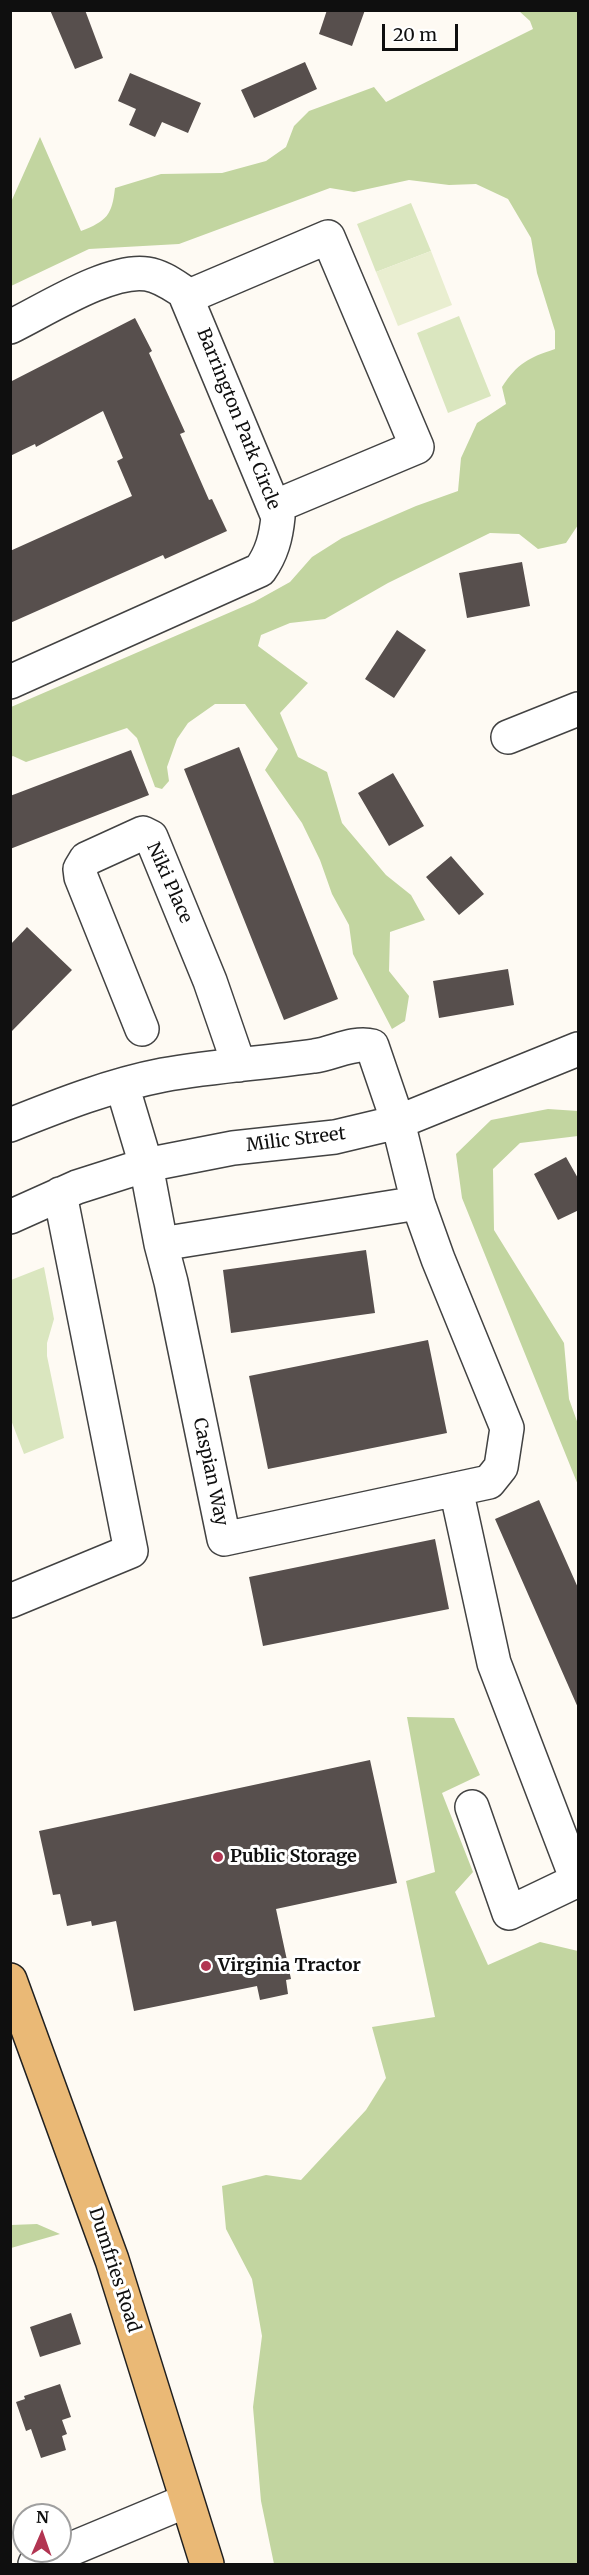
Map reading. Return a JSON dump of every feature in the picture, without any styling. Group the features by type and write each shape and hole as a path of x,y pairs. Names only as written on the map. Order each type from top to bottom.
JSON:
{"main road":[{"name":"Dumfries Road","path":"10,1980 112,2260 207,2565"}],"street":[{"path":"10,327 108,279 128,274 147,274 167,281 184,292 187,297 328,237 417,447 274,507"},
{"name":"Barrington Park Circle","path":"10,682 260,570 269,556 276,536 278,517 187,297"},
{"path":"508,738 579,709"},
{"name":"Niki Place","path":"142,1029 81,877 80,869 86,859 143,833 151,837 210,981 239,1065"},
{"path":"10,1125 122,1085 163,1075 322,1055 364,1044 372,1046 398,1122"},
{"name":"Milic Street","path":"10,1217 60,1194 146,1165 233,1148 335,1137 398,1122 579,1049"},
{"path":"122,1085 146,1165"},
{"name":"Caspian Way","path":"146,1165 160,1244 173,1294 224,1539 489,1482 501,1467 507,1428 438,1259 418,1203 398,1122"},
{"path":"10,1601 131,1551 60,1194"},
{"path":"160,1244 418,1203"},
{"path":"456,1489 494,1663 578,1880 509,1913 472,1807"},
{"path":"35,2565 186,2501"}],"green space":[{"path":"519,11 578,11 578,525 566,543 538,549 519,534 490,533 388,583 325,619 290,623 261,635 258,646 308,683 280,713 298,757 327,772 342,823 386,875 411,895 425,920 390,932 389,971 409,996 405,1021 392,1029 353,954 349,925 332,894 320,860 302,823 265,770 278,749 245,704 215,704 188,723 177,739 167,767 169,781 162,789 155,787 137,738 127,728 26,762 11,757 11,707 254,602 290,582 312,557 342,538 416,506 458,491 461,458 477,423 506,404 502,387 513,372 538,355 555,349 555,331 537,273 531,238 508,199 476,184 449,185 409,180 354,192 330,188 179,244 89,249 11,286 11,202 40,137 81,231 97,224 107,216 115,188 161,174 222,173 266,161 286,147 294,126 309,111 374,87 386,102 533,29 530,21"},
{"path":"411,203 431,251 376,272 357,224"},
{"path":"431,251 452,305 398,326 376,272"},
{"path":"459,316 491,396 448,413 417,333"},
{"path":"548,1109 578,1111 578,1136 520,1143 493,1169 494,1230 564,1343 569,1399 578,1424 578,1485 462,1198 456,1154 491,1120"},
{"path":"44,1267 54,1319 47,1343 47,1356 64,1438 24,1454 11,1420 11,1280"},
{"path":"407,1717 454,1718 480,1775 442,1793 473,1872 455,1892 488,1965 540,1942 578,1951 578,2564 274,2564 261,2501 253,2407 262,2336 252,2279 226,2229 222,2186 266,2175 301,2180 366,2110 386,2078 372,2027 435,2017 406,1881 435,1872"},
{"path":"37,2224 60,2234 11,2248 11,2225"}],"building":[{"path":"50,10 85,10 103,58 75,69"},
{"path":"327,10 365,10 352,46 319,34"},
{"path":"305,62 317,89 254,118 241,90"},
{"path":"130,73 201,103 188,133 162,122 155,137 129,125 136,109 118,101"},
{"path":"135,318 152,351 149,353 185,432 180,434 209,500 212,499 227,531 165,559 163,555 10,623 10,551 132,496 117,461 123,458 103,411 36,447 35,444 10,456 10,382"},
{"path":"522,562 530,606 467,618 459,573"},
{"path":"397,630 426,650 394,698 365,679"},
{"path":"239,747 338,999 284,1020 184,769"},
{"path":"131,750 149,795 10,849 10,796"},
{"path":"393,773 424,826 389,846 358,793"},
{"path":"451,856 484,894 459,915 426,877"},
{"path":"27,927 72,970 10,1033 10,945"},
{"path":"508,969 514,1005 439,1018 433,981"},
{"path":"566,1157 579,1180 579,1210 558,1220 534,1174"},
{"path":"366,1250 375,1313 231,1333 223,1270"},
{"path":"428,1340 447,1433 268,1469 249,1376"},
{"path":"539,1500 579,1590 579,1710 495,1519"},
{"path":"435,1539 449,1609 263,1646 249,1577"},
{"name":"Public Storage","path":"370,1760 397,1883 276,1909 291,1979 286,1980 288,1994 260,2000 257,1986 134,2011 116,1921 92,1926 91,1921 67,1926 60,1894 53,1895 39,1831"},
{"path":"71,2313 81,2344 40,2357 30,2327"},
{"path":"60,2384 71,2417 62,2420 67,2434 62,2436 66,2450 41,2458 31,2429 26,2431 16,2402 25,2399 24,2396"}],"place":[{"name":"Public Storage","path":"218,1857"},
{"name":"Virginia Tractor","path":"206,1966"}]}
